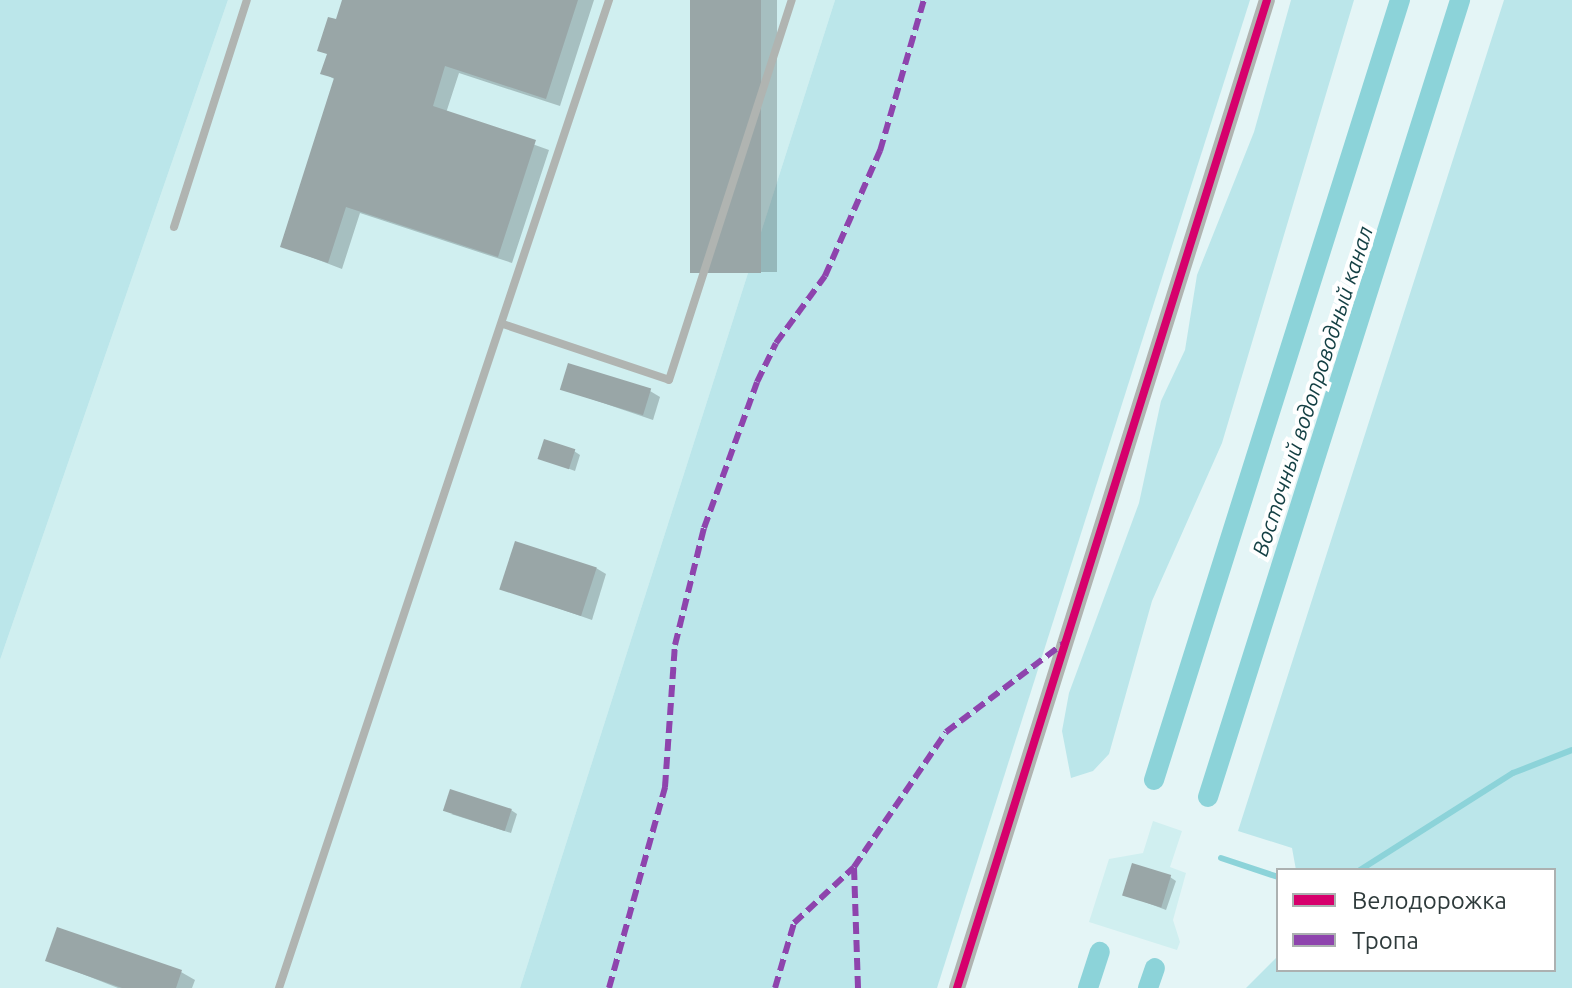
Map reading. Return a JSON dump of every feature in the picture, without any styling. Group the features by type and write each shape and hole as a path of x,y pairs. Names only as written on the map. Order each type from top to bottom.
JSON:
{"street":[{"path":"957,988 1267,0"}],"lane":[{"path":"174,227 247,0"},
{"path":"279,988 609,0"},
{"path":"503,324 669,380 792,0"}],"shaded area":[{"path":"0,0 228,0 0,660"},
{"path":"228,0 835,0 520,988 0,988 0,660"},
{"path":"835,0 1250,0 937,988 520,988"},
{"path":"1291,0 1354,0 1222,443 1152,601 1109,754 1093,771 1071,778 1062,731 1069,693 1139,503 1161,401 1185,350 1197,275 1254,132"},
{"path":"1504,0 1572,0 1572,988 1246,988 1276,958 1276,972 1556,972 1556,868 1296,868 1292,848 1238,831"},
{"path":"1153,821 1182,831 1170,867 1186,873 1173,920 1180,942 1177,950 1089,922 1109,859 1143,853"}],"building":[{"path":"342,0 578,0 546,99 445,66 433,106 536,140 498,257 346,207 328,263 280,247 334,78 320,74 327,54 317,51 328,17 336,19"},
{"path":"690,0 761,0 761,273 690,273"},
{"path":"568,363 651,388 643,415 560,390"},
{"path":"544,439 575,449 569,469 538,459"},
{"path":"515,541 597,568 581,616 499,590"},
{"path":"450,789 512,809 505,831 443,811"},
{"path":"1132,863 1171,875 1161,908 1122,896"},
{"path":"57,927 182,970 176,988 122,988 45,961"}],"waterway":[{"name":"Восточный водопроводный канал","path":"1154,780 1400,0"},
{"name":"Восточный водопроводный канал","path":"1208,797 1460,0"},
{"path":"1363,868 1513,773 1572,750"},
{"path":"1221,858 1276,876"},
{"name":"Восточный водопроводный канал","path":"1088,988 1100,952"},
{"name":"Восточный водопроводный канал","path":"1148,988 1155,968"}],"marked path":[{"path":"609,988 665,787 675,645 704,528 757,382 776,343 825,276 880,151 924,0"},
{"path":"858,988 854,867 946,732 1064,643"},
{"path":"775,988 794,923 854,867"}],"cycle path":[{"path":"957,988 1267,0"}]}
